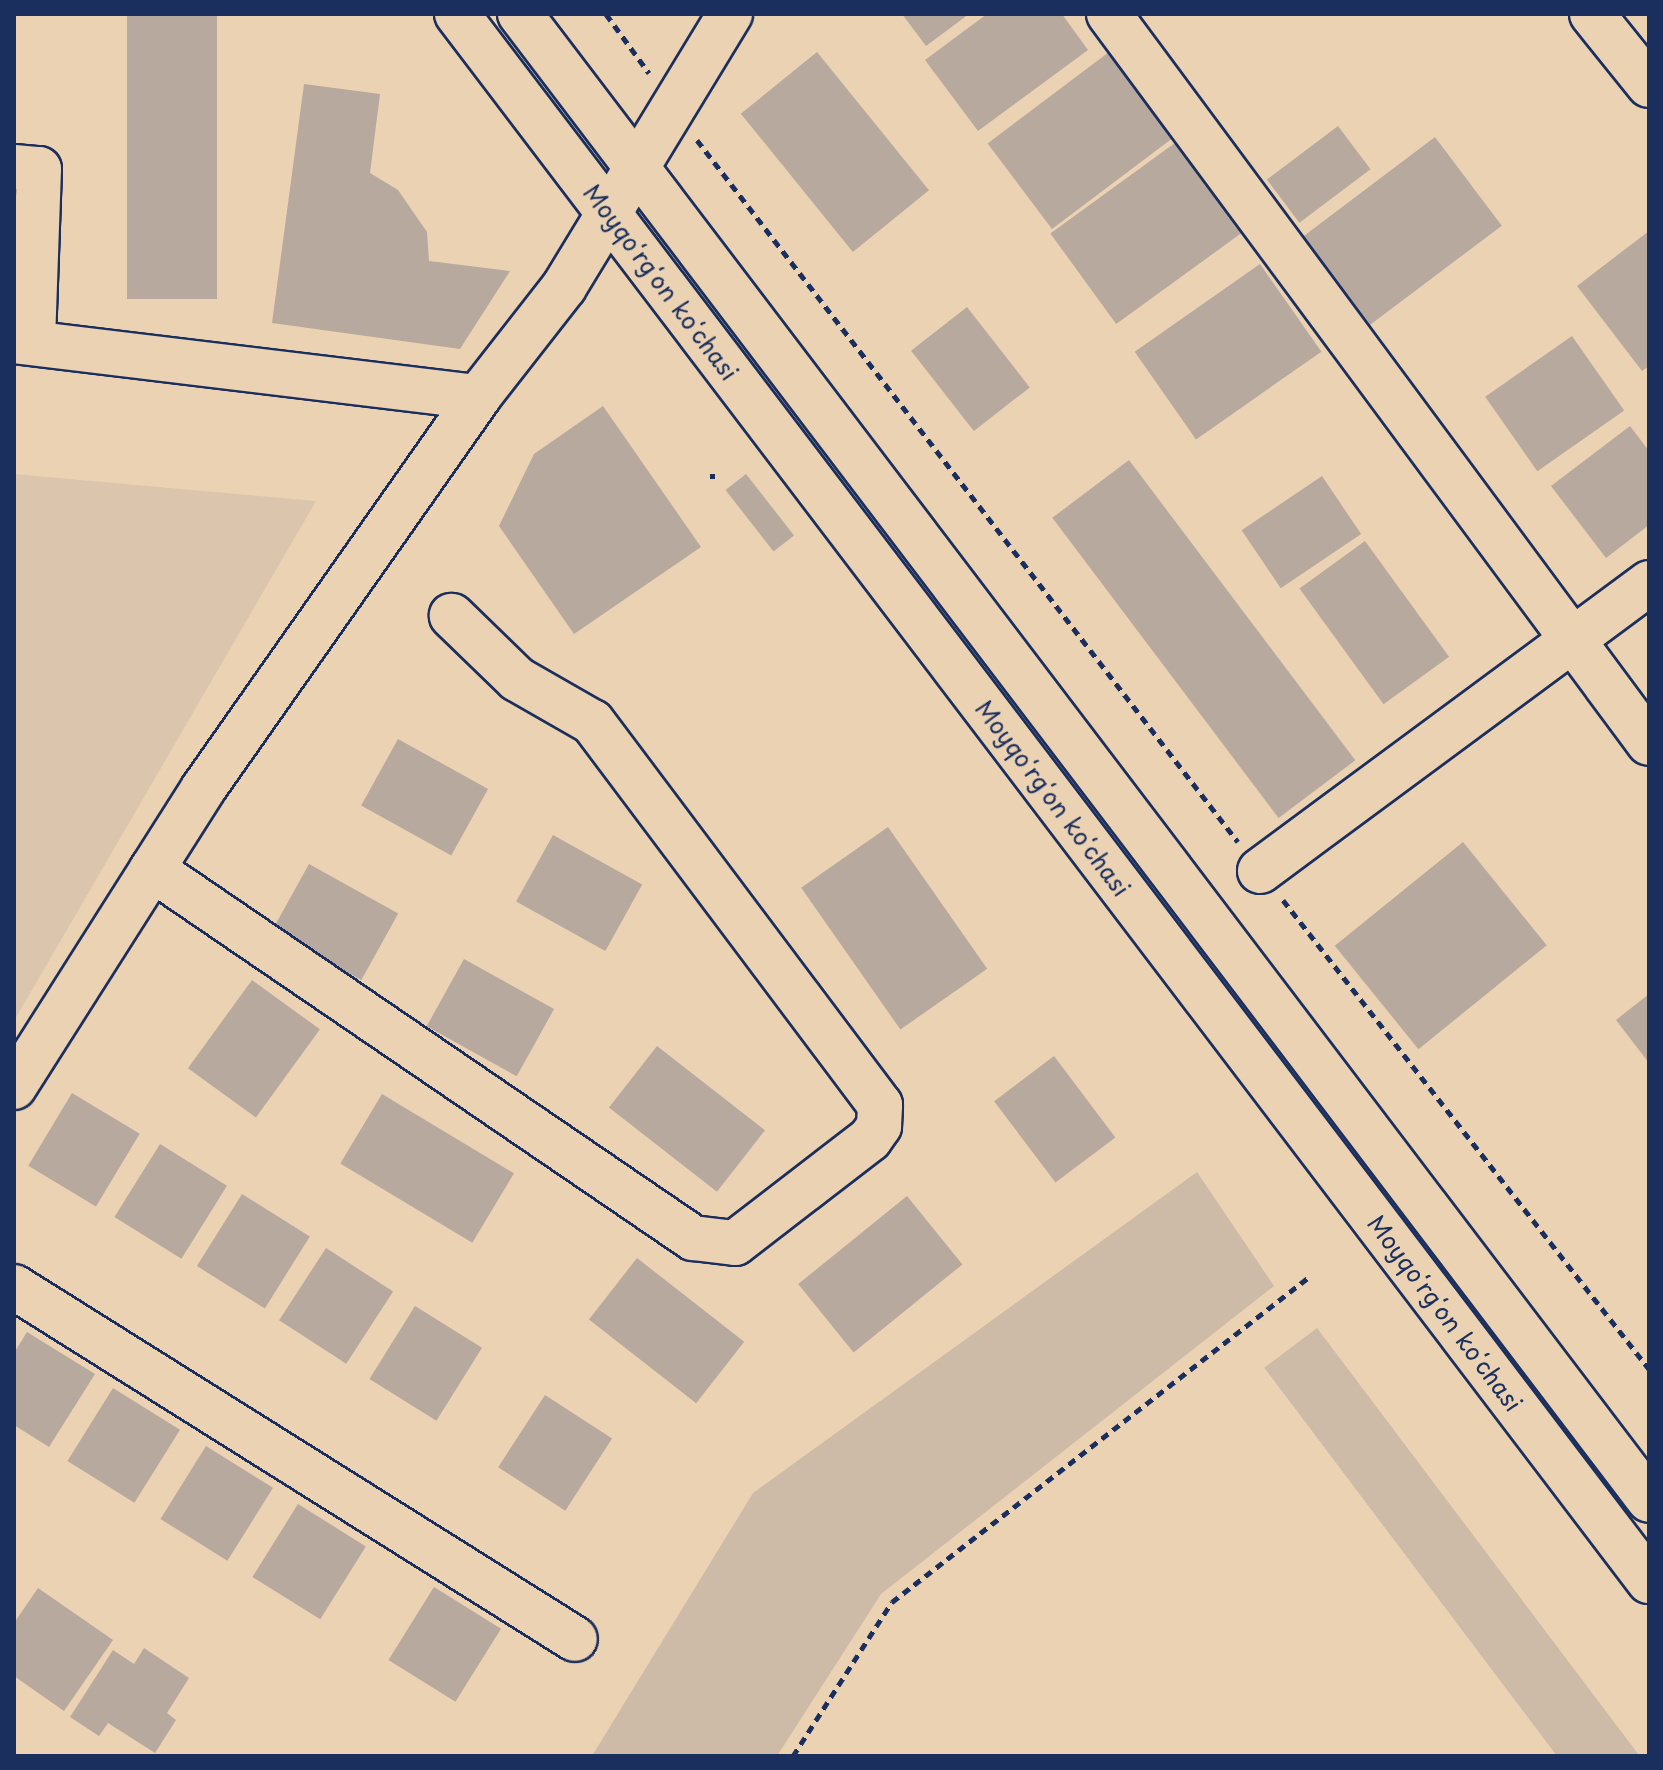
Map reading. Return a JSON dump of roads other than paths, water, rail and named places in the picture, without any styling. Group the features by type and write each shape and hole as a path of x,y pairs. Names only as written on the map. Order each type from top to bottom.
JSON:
{"street":[{"name":"Moyqoʻrgʻon koʻchasi","path":"457,14 1649,1581"},
{"name":"Moyqoʻrgʻon koʻchasi","path":"520,14 1649,1500"},
{"path":"14,1087 152,869 478,397 564,287 730,14"},
{"path":"1109,14 1571,642 1649,743"},
{"path":"1592,14 1649,85"},
{"path":"14,167 39,169 24,342 478,397"},
{"path":"1260,871 1649,583"},
{"path":"152,869 693,1238 735,1243 870,1139 879,1126 880,1105 592,722 517,679 452,616"},
{"path":"14,1287 575,1639"}]}
